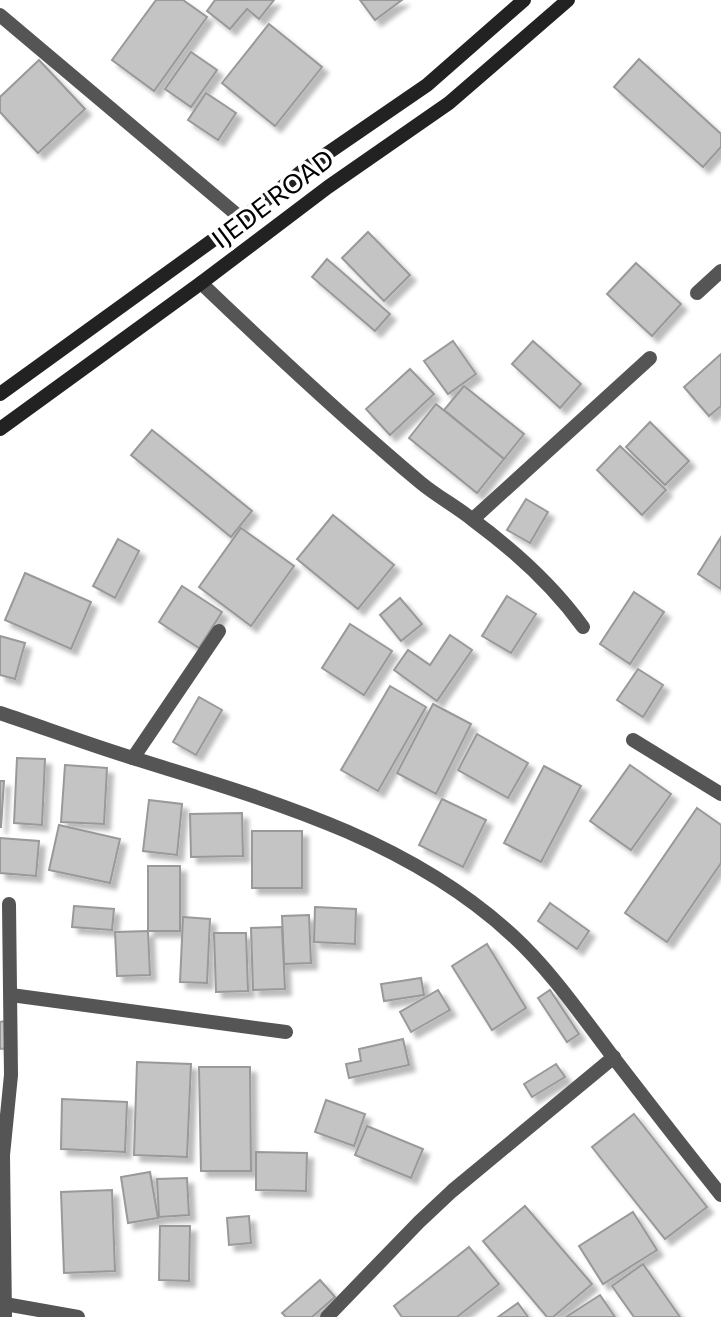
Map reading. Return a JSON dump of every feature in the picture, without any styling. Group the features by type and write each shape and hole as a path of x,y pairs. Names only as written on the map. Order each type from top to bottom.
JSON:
{"main road":[{"name":"IJEDE ROAD","path":"0,394 242,219 306,168 427,85 524,0"},
{"name":"IJEDE ROAD","path":"0,429 201,284 327,187 449,103 568,0"}],"street":[{"path":"0,15 242,219"},
{"path":"697,293 721,271"},
{"path":"201,284 376,445 534,569 562,597 583,626"},
{"path":"473,519 650,358"},
{"path":"133,758 219,631"},
{"path":"0,713 133,758 241,790 419,866 482,910 512,935 548,972 721,1195"},
{"path":"633,740 721,794"},
{"path":"9,904 11,1075 2,1155 5,1310 78,1317"},
{"path":"11,995 286,1032"},
{"path":"327,1317 452,1191 614,1057"}],"building":[{"path":"156,0 183,0 207,17 154,91 112,60"},
{"path":"215,0 274,0 259,19 247,9 230,29 207,11"},
{"path":"360,0 402,0 375,20"},
{"path":"269,24 322,67 275,126 222,83"},
{"path":"191,52 217,70 191,107 165,89"},
{"path":"639,59 721,134 721,147 703,167 614,87"},
{"path":"39,60 85,109 38,153 0,112 0,97"},
{"path":"206,93 236,113 218,140 188,120"},
{"path":"368,232 410,275 384,301 342,258"},
{"path":"327,259 390,314 375,331 312,277"},
{"path":"636,263 681,304 652,336 607,294"},
{"path":"453,341 476,374 448,394 424,361"},
{"path":"533,341 581,384 560,408 512,364"},
{"path":"721,354 721,406 709,416 684,387"},
{"path":"410,369 434,394 390,435 366,409"},
{"path":"464,386 524,434 504,459 444,410"},
{"path":"436,404 504,459 477,493 409,438"},
{"path":"650,422 689,461 665,485 626,447"},
{"path":"152,430 252,511 231,537 131,455"},
{"path":"620,446 666,490 642,515 597,470"},
{"path":"526,499 548,512 530,543 507,530"},
{"path":"333,515 394,565 358,609 297,559"},
{"path":"241,528 294,566 251,626 199,587"},
{"path":"721,537 721,589 698,574"},
{"path":"118,539 139,551 115,598 93,586"},
{"path":"25,573 91,602 71,649 5,620"},
{"path":"182,586 222,612 199,648 159,622"},
{"path":"634,592 664,612 630,664 600,644"},
{"path":"507,596 536,614 511,653 482,636"},
{"path":"400,598 422,624 401,641 380,615"},
{"path":"350,624 392,651 364,695 322,668"},
{"path":"450,635 472,650 437,701 394,670 408,650 430,665"},
{"path":"0,636 25,643 15,679 0,675"},
{"path":"638,669 663,685 643,717 617,700"},
{"path":"390,686 426,707 378,791 341,770"},
{"path":"199,697 222,710 196,755 173,742"},
{"path":"433,704 471,724 436,794 397,773"},
{"path":"477,734 528,763 508,798 458,770"},
{"path":"17,758 45,759 42,825 14,823"},
{"path":"65,765 107,768 104,824 61,822"},
{"path":"630,765 671,794 631,850 590,821"},
{"path":"544,766 581,786 541,862 504,843"},
{"path":"0,781 4,781 1,827 0,827"},
{"path":"442,799 486,820 463,867 419,845"},
{"path":"149,800 182,804 177,855 143,851"},
{"path":"697,808 721,825 721,863 667,942 625,913"},
{"path":"242,813 243,856 191,857 190,814"},
{"path":"59,825 120,839 110,883 49,870"},
{"path":"252,831 302,831 302,888 252,888"},
{"path":"0,838 39,841 36,876 0,873"},
{"path":"148,866 180,866 180,931 148,931"},
{"path":"550,903 589,931 577,949 538,921"},
{"path":"74,906 114,909 112,930 72,927"},
{"path":"315,907 356,909 355,944 314,942"},
{"path":"309,915 311,963 284,964 282,916"},
{"path":"183,917 210,919 207,983 180,982"},
{"path":"282,927 285,989 253,990 251,928"},
{"path":"148,931 150,975 117,976 115,932"},
{"path":"214,933 246,933 248,991 216,992"},
{"path":"487,944 526,1008 492,1030 452,966"},
{"path":"421,978 424,995 384,1001 381,984"},
{"path":"438,990 450,1010 411,1032 400,1012"},
{"path":"550,990 579,1034 567,1042 538,998"},
{"path":"5,1021 9,1048 0,1049 0,1022"},
{"path":"403,1039 409,1065 349,1078 346,1064 361,1061 359,1049"},
{"path":"137,1062 191,1064 187,1157 134,1155"},
{"path":"556,1064 565,1077 532,1097 524,1084"},
{"path":"199,1067 250,1067 251,1171 201,1171"},
{"path":"62,1099 127,1102 125,1152 61,1149"},
{"path":"326,1100 365,1114 354,1146 315,1132"},
{"path":"634,1114 707,1207 665,1239 592,1147"},
{"path":"367,1126 423,1149 411,1178 355,1155"},
{"path":"256,1152 307,1153 306,1191 256,1190"},
{"path":"150,1172 158,1218 128,1223 121,1177"},
{"path":"187,1178 189,1215 159,1217 157,1179"},
{"path":"112,1190 115,1271 64,1273 61,1192"},
{"path":"525,1206 592,1284 553,1317 547,1317 483,1241"},
{"path":"633,1212 657,1250 603,1284 579,1246"},
{"path":"249,1216 251,1243 229,1245 227,1218"},
{"path":"160,1226 190,1226 189,1281 159,1280"},
{"path":"469,1247 499,1284 457,1317 402,1317 394,1306"},
{"path":"643,1264 680,1317 634,1317 612,1286"},
{"path":"320,1280 335,1297 312,1317 286,1317 282,1313"},
{"path":"600,1295 615,1317 566,1317"},
{"path":"518,1303 528,1317 498,1317"}]}
